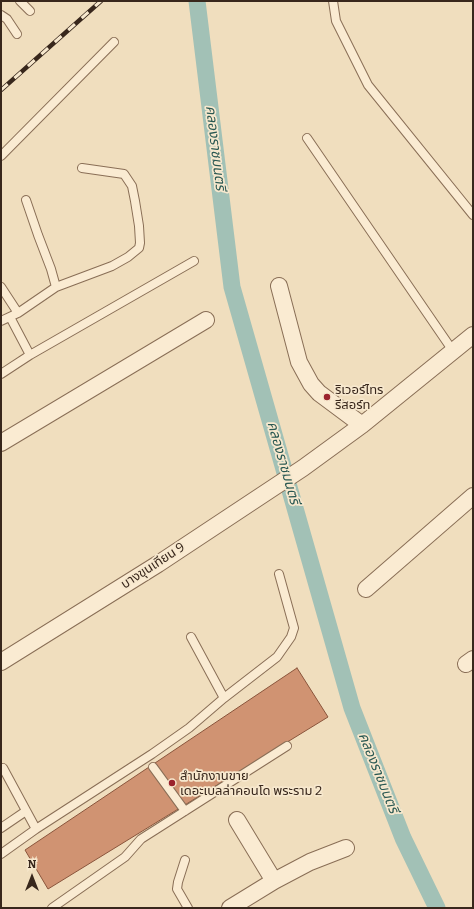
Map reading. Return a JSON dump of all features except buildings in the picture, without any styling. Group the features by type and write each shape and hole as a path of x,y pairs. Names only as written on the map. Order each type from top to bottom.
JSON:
{"street":[{"path":"279,286 299,362 311,384 320,394 336,407 362,425"},
{"path":"1,444 206,320"},
{"name":"บางขุนเทียน 9","path":"1,662 158,564 303,468 362,425 473,335"},
{"path":"366,588 473,496"},
{"path":"237,820 274,881"},
{"path":"230,908 274,881 310,862 346,848"}],"lane":[{"path":"20,1 30,12"},
{"path":"333,1 336,21 368,85 473,215"},
{"path":"1,15 7,19 17,34"},
{"path":"1,156 114,42"},
{"path":"307,138 454,351"},
{"path":"1,321 14,315 56,287 112,266 128,258 139,248 140,226 132,186 124,174 82,168"},
{"path":"26,200 56,287"},
{"path":"1,374 30,355 194,261"},
{"path":"1,287 30,355"},
{"path":"1,854 36,828 183,732 277,657 291,637 294,628 279,574"},
{"path":"191,637 224,698"},
{"path":"52,908 125,857 141,839 287,746"},
{"path":"153,767 185,811"},
{"path":"3,768 36,828"},
{"path":"1,828 26,811"},
{"path":"185,860 178,882 178,889 188,908"}],"waterway":[{"name":"คลองราชมนตรี","path":"197,1 232,287 352,708 403,838 437,908"}],"railway":[{"path":"1,90 101,1"}],"place":[{"name":"ริเวอร์ไทร รีสอร์ท","path":"327,397"},
{"name":"สำนักงานขาย เดอะเบลล่าคอนโด พระราม 2","path":"172,783"}]}
